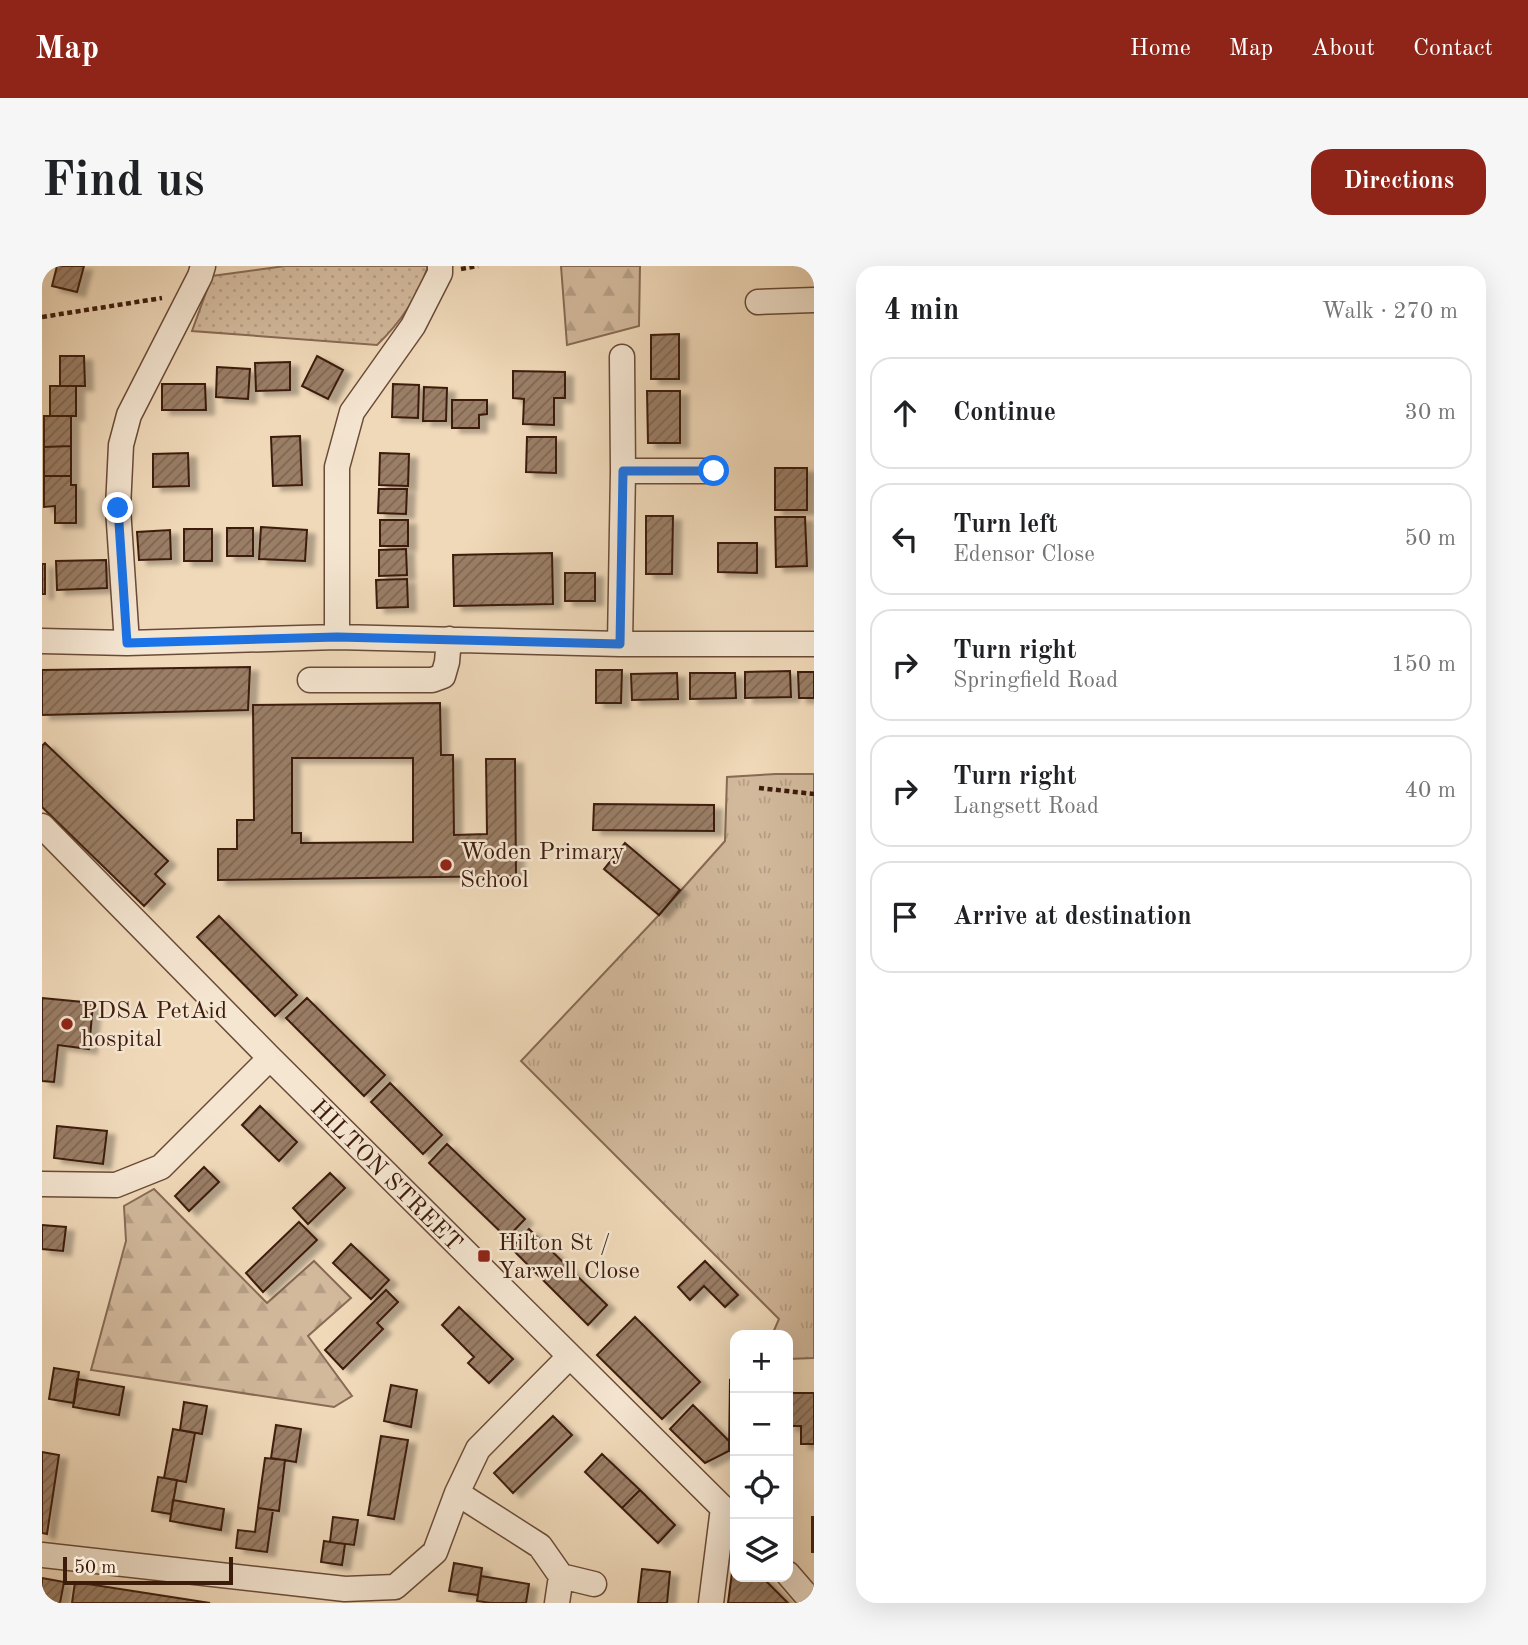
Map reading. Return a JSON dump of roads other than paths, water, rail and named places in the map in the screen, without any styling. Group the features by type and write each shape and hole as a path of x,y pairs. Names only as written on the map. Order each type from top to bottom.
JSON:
{"street":[{"path":"127,643 118,508 121,445 129,415 203,266"},
{"path":"337,637 337,467 352,412 414,326 440,266"},
{"path":"758,302 814,300"},
{"path":"620,644 622,357"},
{"path":"623,471 714,471"},
{"path":"42,641 127,643 337,637 620,644 814,644"},
{"path":"310,680 432,680 443,676 449,639"},
{"name":"HILTON STREET","path":"42,826 270,1058 729,1514"},
{"path":"42,1184 116,1185 161,1167 270,1058"},
{"path":"42,1555 345,1589 395,1587 435,1552 457,1493 478,1450 569,1357"},
{"path":"457,1493 540,1546 561,1576 594,1584"},
{"path":"711,1603 729,1514"},
{"path":"557,1603 561,1576"},
{"path":"793,1580 813,1603"}],"place":[{"name":"Woden Primary School","path":"446,865"},
{"name":"PDSA PetAid hospital","path":"67,1024"},
{"name":"Hilton St / Yarwell Close","path":"484,1256"}]}
